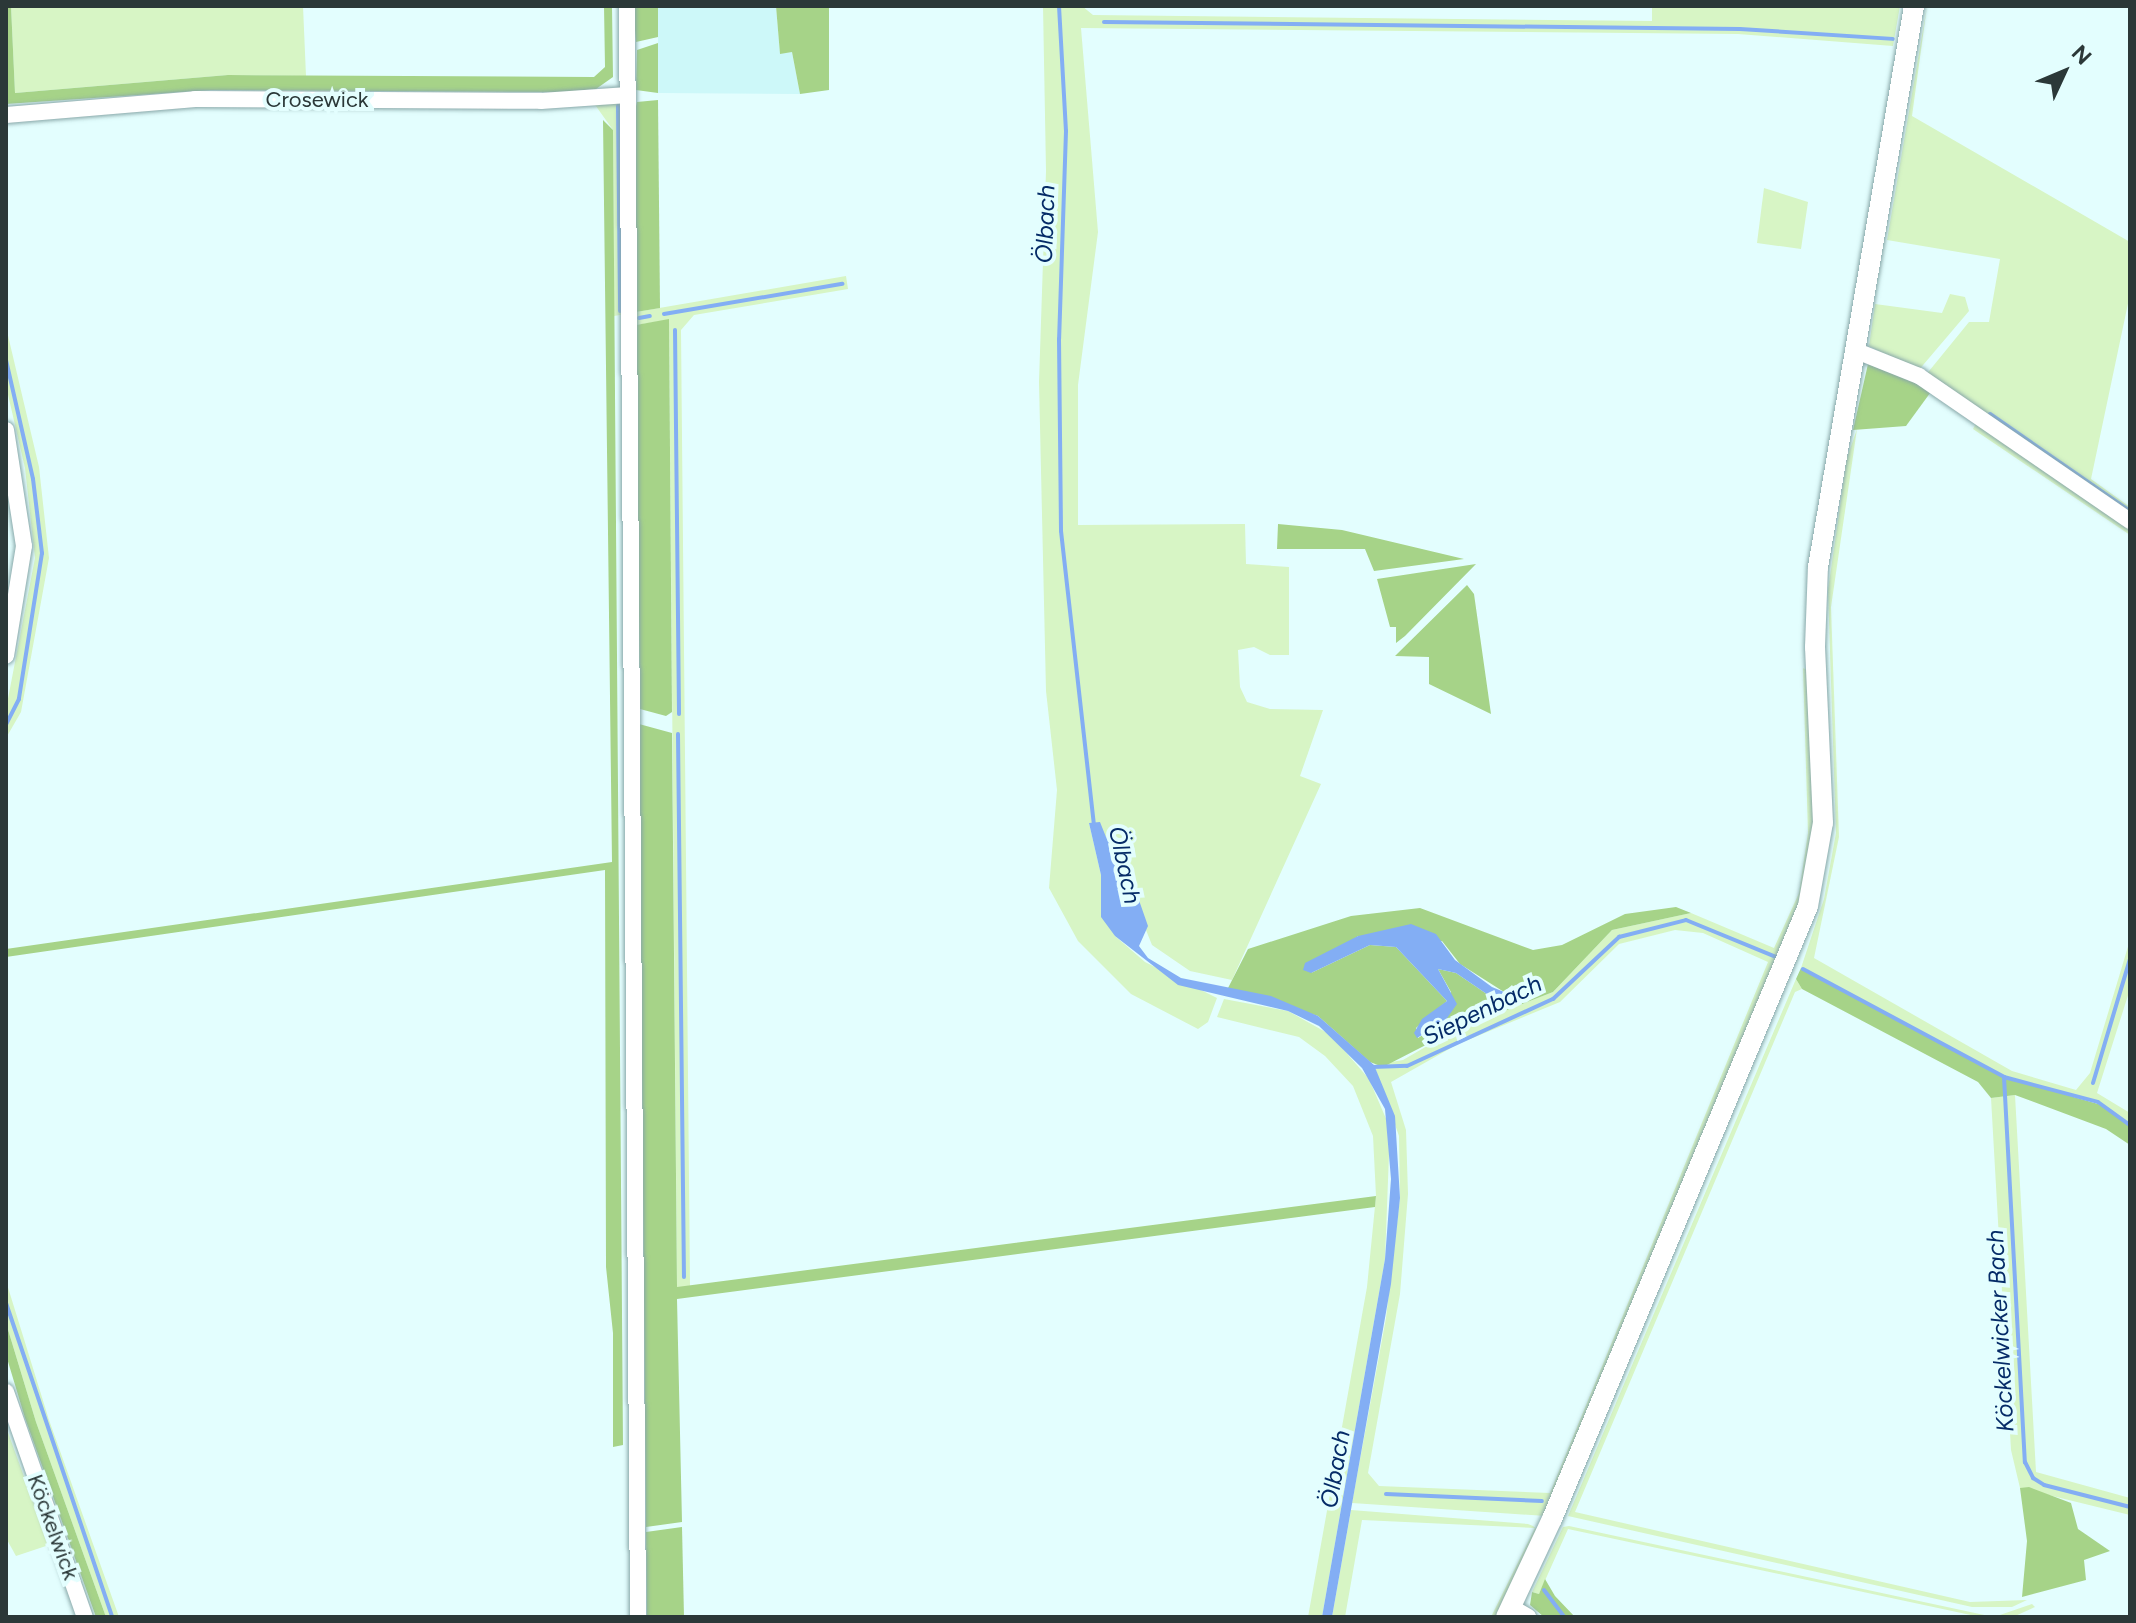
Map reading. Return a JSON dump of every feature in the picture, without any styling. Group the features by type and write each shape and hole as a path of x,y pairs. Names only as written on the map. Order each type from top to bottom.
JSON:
{"main road":[{"path":"1515,1614 1808,906 1823,823 1815,647 1818,567 1914,6"}],"street":[{"path":"627,6 638,1617"},
{"name":"Crosewick","path":"6,115 195,99 541,101 628,95"},
{"path":"1854,350 1919,376 2130,521"},
{"path":"6,430 24,546 6,656"},
{"name":"Köckelwick","path":"6,1392 85,1617"}],"shaded area":[{"path":"658,6 776,6 780,53 792,52 800,94 658,93"}],"green space":[{"path":"6,6 11,6 15,93 228,75 594,77 605,67 604,6 612,6 613,77 596,89 565,92 211,90 6,104"},
{"path":"11,6 303,6 306,76 228,75 15,93"},
{"path":"633,6 658,6 658,37 636,42"},
{"path":"776,6 829,6 829,90 800,94 792,52 780,54"},
{"path":"1043,6 1082,6 1093,15 1652,21 1652,6 1900,6 1893,46 1738,34 1081,28 1098,232 1078,385 1078,525 1245,524 1246,564 1289,567 1289,655 1270,655 1254,647 1238,650 1240,687 1247,702 1270,709 1323,710 1300,776 1321,784 1232,980 1190,971 1152,945 1110,840 1089,823 1101,875 1101,907 1115,936 1145,962 1217,998 1208,1022 1198,1029 1131,994 1078,941 1049,888 1057,790 1046,691 1039,382 1046,171"},
{"path":"1927,6 1912,116 2130,242 2130,294 2091,479 2130,507 2130,518 1925,376 1969,322 1989,322 2000,259 1887,240"},
{"path":"658,43 658,93 636,90 637,50"},
{"path":"658,100 660,308 636,312 635,110 637,102"},
{"path":"623,101 626,314 614,316 613,130 593,102"},
{"path":"603,120 613,130 623,1445 613,1447 613,1333 606,1267 605,870 6,957 6,949 612,862"},
{"path":"1764,188 1808,202 1801,249 1757,243"},
{"path":"846,276 848,289 694,315 681,330 690,1286 677,1288 669,320 636,325 636,312"},
{"path":"1950,294 1965,297 1969,311 1918,371 1869,346 1875,304 1942,313"},
{"path":"669,319 672,712 666,716 640,709 636,325"},
{"path":"6,327 39,467 49,558 21,712 6,738 6,709 35,558 25,468 6,386"},
{"path":"1868,364 1933,389 1906,426 1853,430"},
{"path":"1978,420 2130,525 2130,535 1973,429"},
{"path":"1857,429 1831,607 1839,837 1814,958 2012,1071 2076,1090 2090,1073 2130,940 2130,989 2097,1093 2130,1113 2130,1125 2098,1102 2004,1077 1801,968 1824,899 1836,833 1828,590 1847,458"},
{"path":"1278,524 1342,530 1464,559 1374,571 1365,549 1277,549"},
{"path":"1476,564 1396,643 1396,627 1390,627 1377,579"},
{"path":"1467,585 1474,594 1491,714 1429,684 1429,657 1395,656"},
{"path":"1803,668 1811,672 1817,737 1811,873 1546,1516 1352,1503 1386,1318 1400,1198 1399,1136 1374,1065 1403,1060 1453,1031 1553,992 1612,930 1691,913 1774,948 1799,893 1808,833","holes":["1675,930 1703,933 1768,962 1550,1493 1379,1486 1368,1473 1400,1294 1408,1194 1406,1130 1391,1082 1458,1044 1560,1002 1619,944"]},
{"path":"639,724 672,733 677,1287 1376,1196 1375,1207 677,1299 682,1522 646,1527"},
{"path":"1676,907 1691,913 1612,930 1553,992 1453,1031 1383,1067 1370,1062 1318,1016 1228,988 1248,949 1351,916 1420,908 1533,950 1562,945 1625,914","holes":["1358,936 1442,941 1460,964 1504,992 1512,985 1520,997 1500,1003 1456,973 1438,969 1451,992 1445,1021 1418,1038 1416,1028 1447,1001 1396,947 1370,945 1311,973"]},
{"path":"1801,968 2004,1077 2105,1106 2130,1125 2130,1145 2106,1129 2015,1095 1991,1098 1978,1082 1802,989 1796,979"},
{"path":"1796,979 1802,989 1795,992 1575,1512 1970,1602 2027,1600 2012,1607 1972,1607 1568,1516"},
{"path":"1224,999 1288,1011 1331,1035 1369,1079 1390,1128 1385,1259 1322,1617 1308,1617 1367,1287 1376,1196 1373,1136 1353,1086 1325,1056 1299,1037 1217,1017"},
{"path":"2015,1095 2036,1472 2130,1498 2130,1515 2020,1488 2011,1450 1991,1098"},
{"path":"6,1281 49,1420 119,1617 106,1617 36,1422 6,1323"},
{"path":"6,1323 36,1422 106,1617 96,1617 25,1418 6,1355"},
{"path":"6,1427 49,1545 16,1556 6,1538"},
{"path":"2029,1487 2071,1503 2078,1529 2110,1551 2084,1560 2086,1580 2022,1597 2027,1541 2020,1488"},
{"path":"1351,1510 1528,1524 1533,1526 1538,1530 1499,1617 1491,1617 1535,1528 1362,1520 1345,1617 1332,1617"},
{"path":"682,1527 684,1617 647,1617 646,1532"},
{"path":"1563,1527 1994,1617 1980,1617 1568,1529 1539,1594 1532,1592"},
{"path":"1545,1579 1555,1596 1575,1617 1544,1617 1530,1605 1532,1592 1539,1594"},
{"path":"2032,1604 2035,1607 2013,1617 1994,1617"}],"water":[{"path":"1100,822 1106,837 1119,843 1148,926 1139,946 1148,958 1181,978 1271,996 1318,1016 1374,1065 1395,1116 1400,1198 1391,1284 1332,1617 1322,1617 1385,1259 1391,1179 1385,1109 1362,1068 1319,1026 1288,1011 1178,985 1115,936 1101,917 1101,875 1089,823"},
{"path":"1411,924 1436,934 1455,960 1492,987 1504,992 1518,984 1521,997 1500,1003 1456,973 1438,969 1457,1004 1445,1021 1417,1038 1414,1033 1422,1019 1447,1001 1396,947 1370,945 1311,973 1303,970 1305,963 1358,936"}],"waterway":[{"name":"Ölbach","path":"1059,6 1066,131 1059,339 1061,531 1094,824"},
{"path":"1104,22 1740,29 1893,39"},
{"path":"618,106 620,311"},
{"path":"664,314 842,284"},
{"path":"639,318 650,316"},
{"path":"675,330 679,714"},
{"path":"6,360 33,479 42,553 19,699 6,725"},
{"path":"1990,414 2130,511"},
{"path":"678,734 684,1277"},
{"name":"Siepenbach","path":"1372,1067 1407,1066 1553,999 1619,937 1686,920 1776,957"},
{"path":"2093,1083 2130,959"},
{"name":"Siepenbach","path":"1803,969 2004,1077 2098,1102 2130,1125"},
{"name":"Köckelwicker Bach","path":"2004,1077 2025,1462 2033,1478 2044,1485 2130,1507"},
{"path":"6,1303 112,1617"},
{"path":"1386,1494 1542,1501"},
{"path":"1544,1590 1564,1617"}]}
